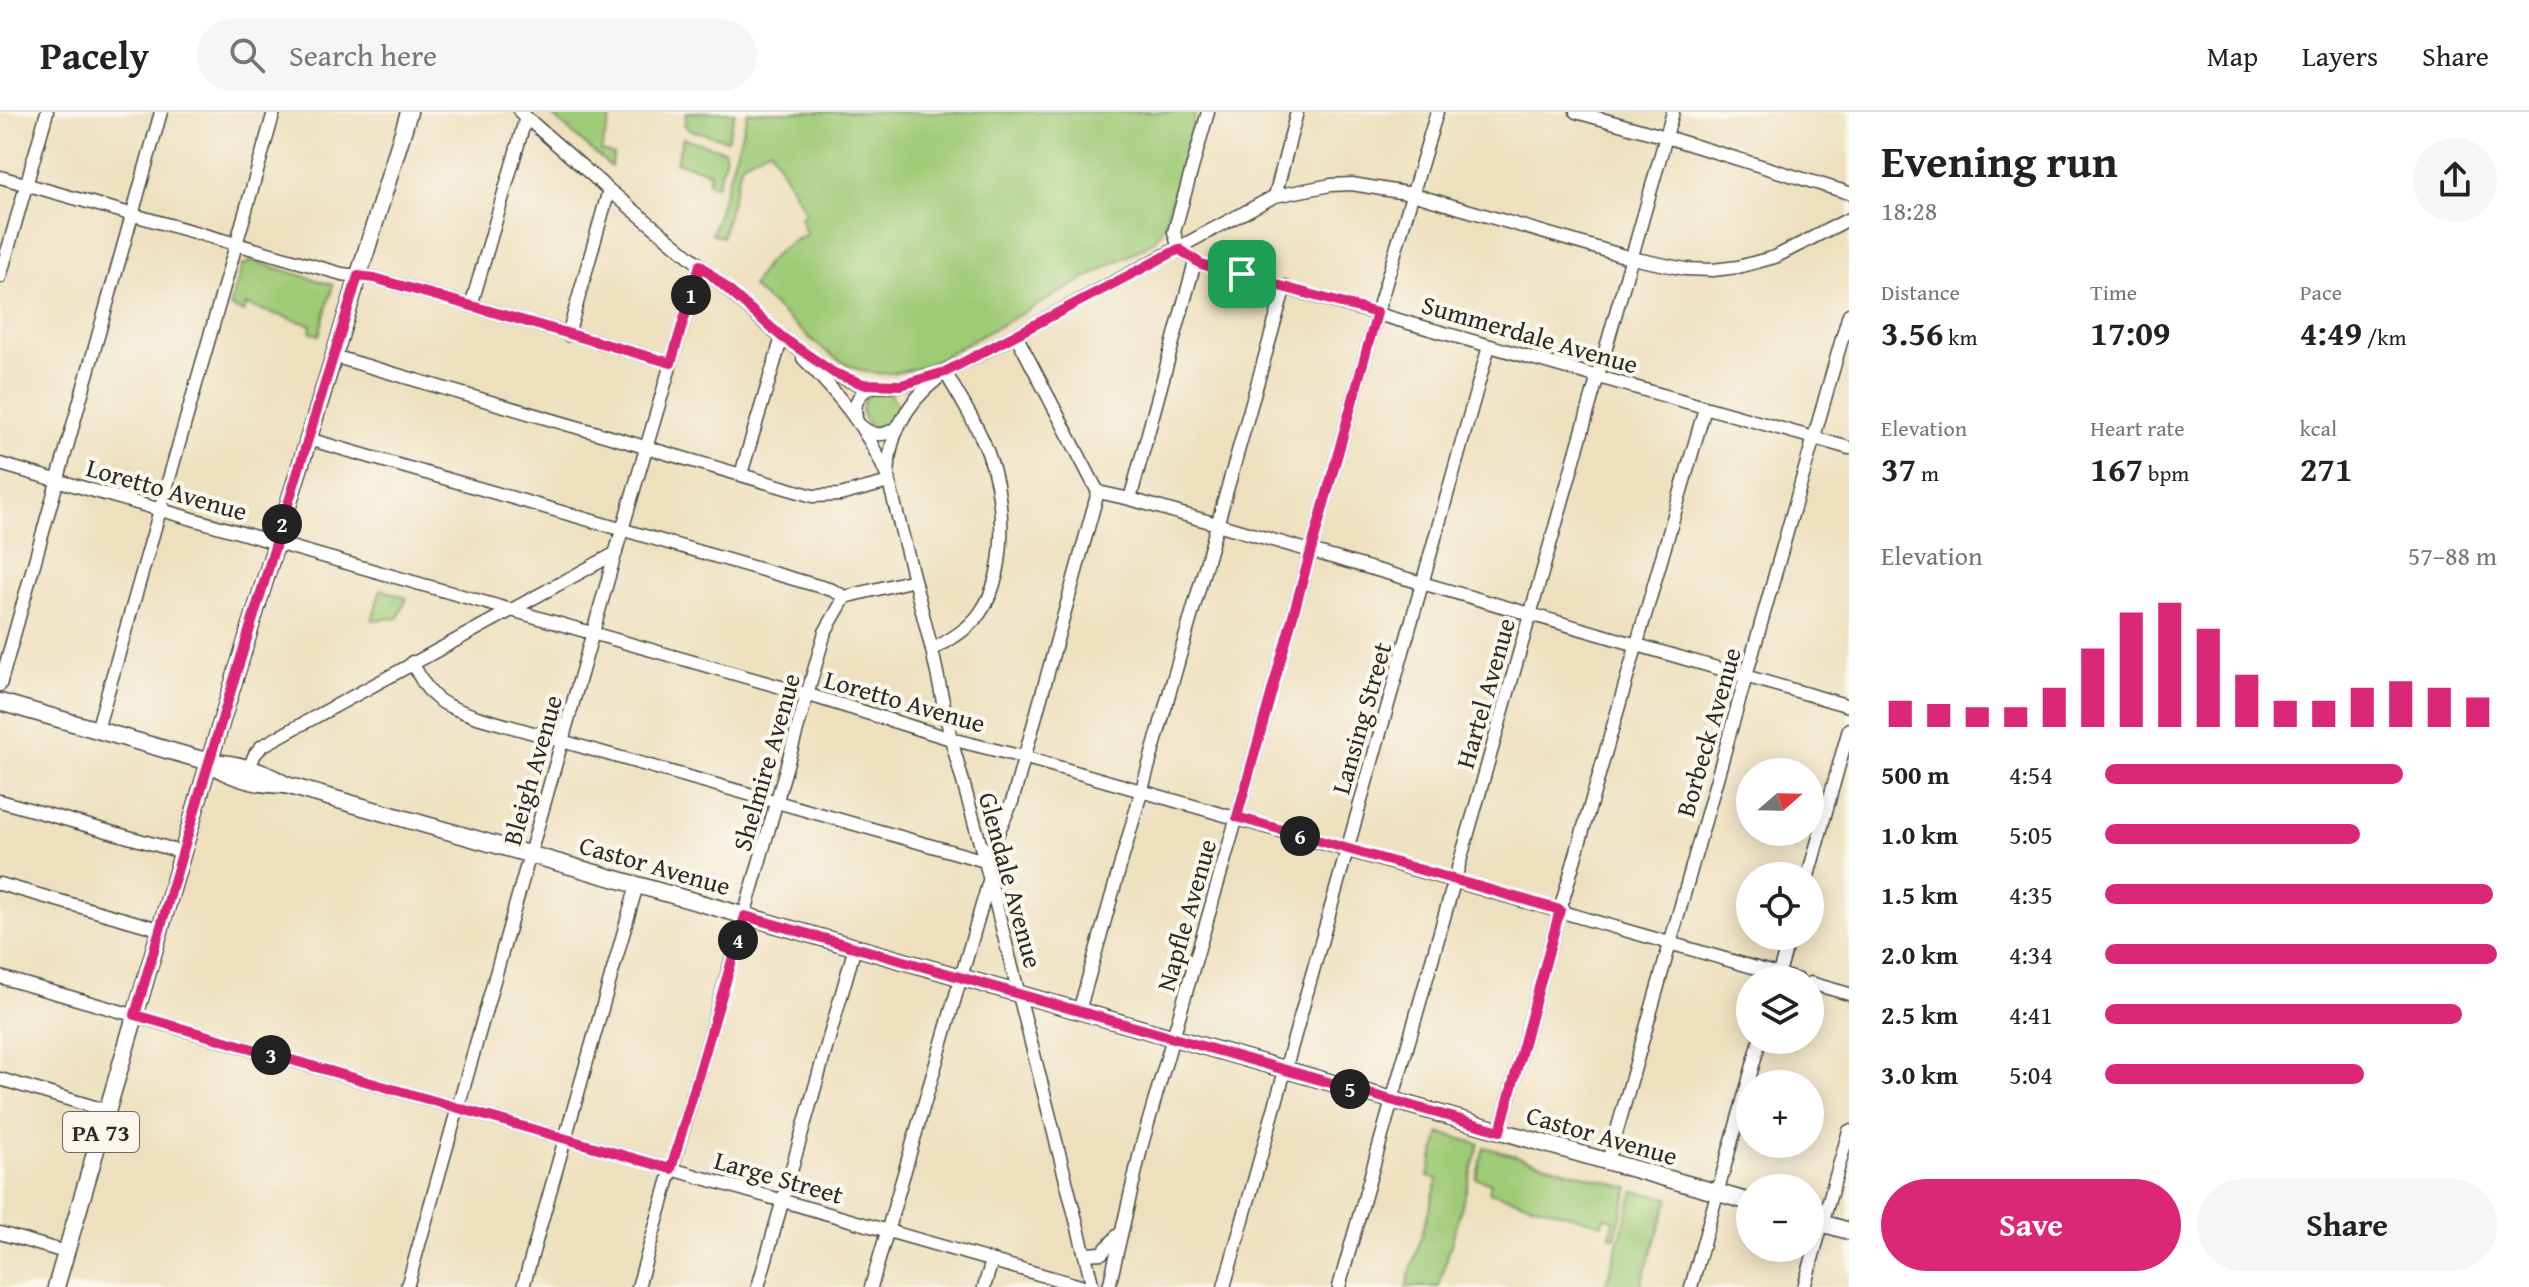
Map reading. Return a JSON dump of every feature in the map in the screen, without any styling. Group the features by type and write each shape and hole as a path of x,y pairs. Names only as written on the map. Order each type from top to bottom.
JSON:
{"main road":[{"name":"PA 73","path":"56,1287 209,762 409,112"},
{"name":"Castor Avenue","path":"0,702 209,762 229,763 267,773 286,785"},
{"name":"Castor Avenue","path":"209,762 226,774 264,785 286,785 1736,1198"},
{"path":"1824,1223 1849,1231"}],"street":[{"path":"0,277 47,112"},
{"path":"0,685 161,112"},
{"path":"97,730 274,112"},
{"path":"1179,249 1174,232 1208,112"},
{"path":"1275,196 1297,112"},
{"name":"Napfle Avenue","path":"1109,1287 1142,1144 1237,817 1377,313 1437,112"},
{"path":"1576,112 1849,193"},
{"name":"Hartel Avenue","path":"1339,1287 1673,112"},
{"path":"471,306 523,114"},
{"name":"Glendale Avenue","path":"523,114 782,337 826,382 858,422 880,461 889,482 932,650 951,739 1093,1287"},
{"path":"0,177 238,245 374,278 671,363"},
{"path":"945,372 922,391 891,432 880,435 870,433 858,422 855,410 863,391 876,386 908,384 945,372 1275,196 1331,185 1352,184 1412,194 1631,258 1685,269 1738,267 1781,254 1849,219"},
{"path":"568,335 609,190"},
{"name":"Summerdale Avenue","path":"1179,249 1195,262 1849,448"},
{"path":"1130,499 1195,262"},
{"name":"Bleigh Avenue","path":"407,1287 700,265"},
{"path":"1079,1011 1285,286"},
{"name":"Borbeck Avenue","path":"1608,1162 1849,314"},
{"path":"412,662 427,690 437,700 488,720 985,861 1012,802 1098,492 1016,335"},
{"path":"741,474 782,337"},
{"name":"Glendale Avenue","path":"782,337 841,377 889,388 898,395 903,404 889,455 889,482"},
{"name":"Lansing Street","path":"1224,1287 1489,346"},
{"path":"333,356 813,496 825,497 889,482"},
{"path":"932,650 964,631 981,613 1000,561 999,506 989,455 977,427 945,372"},
{"path":"1500,1131 1560,910 1705,408"},
{"path":"308,439 832,590 845,597 914,580"},
{"name":"Loretto Avenue","path":"0,464 809,695 951,739 1453,879 1741,966"},
{"path":"1098,492 1849,706"},
{"path":"249,768 262,746 616,553"},
{"name":"Shelmire Avenue","path":"638,1287 825,632 845,597"},
{"path":"1812,862 1849,729"},
{"path":"0,801 182,852"},
{"path":"871,1287 989,881"},
{"path":"0,884 159,929"},
{"path":"523,1287 637,885"},
{"path":"758,1287 855,947"},
{"name":"Large Street","path":"0,977 1084,1287"},
{"path":"1824,987 1849,994"},
{"path":"1691,1287 1756,1054"},
{"path":"0,1079 108,1111"},
{"path":"1824,1199 1849,1131"},
{"path":"0,1233 65,1252"},
{"path":"1085,1254 1102,1253 1120,1233"},
{"path":"984,1287 992,1261"},
{"path":"1804,1287 1809,1262"}],"green space":[{"path":"548,112 612,112 601,151 614,155 611,167"},
{"path":"687,112 735,112 727,140 688,129 684,124"},
{"path":"748,112 1196,112 1163,229 1153,242 929,364 892,373 876,373 847,365 833,356 752,287 774,255 807,234 800,218 806,213 770,148 742,163 722,237 712,234"},
{"path":"683,138 724,150 726,156 717,186 708,183 710,172 676,162"},
{"path":"250,260 333,285 319,335 310,332 311,325 246,305 244,312 230,307 242,265"},
{"path":"880,392 893,397 898,410 893,423 880,428 867,423 862,410 867,397"},
{"path":"381,589 407,598 398,618 372,620"},
{"path":"1440,1133 1479,1144 1439,1287 1406,1287 1438,1179 1428,1176"},
{"path":"1484,1147 1629,1188 1615,1237 1610,1236 1613,1220 1604,1217 1602,1224 1489,1192 1491,1183 1476,1178"},
{"path":"1634,1191 1669,1198 1640,1287 1605,1287"}],"route":[{"path":"1179,249 1195,262 1242,274 1377,313 1237,817 1560,910 1500,1131 745,916 671,1169 135,1015 358,276 671,363 700,265 782,337 841,377 874,386 908,384 945,372 1179,249"}]}
